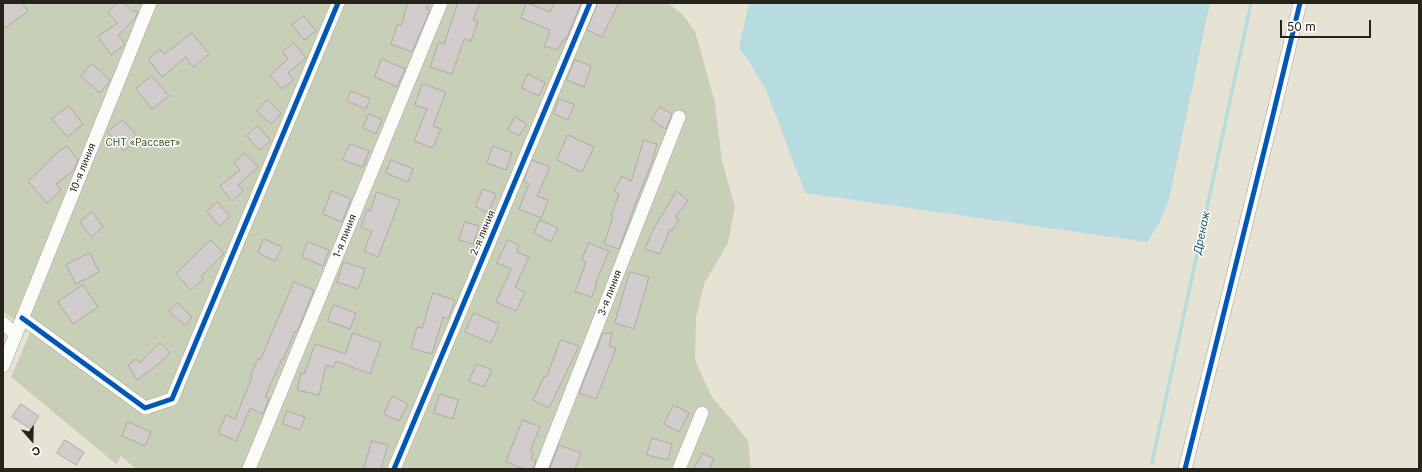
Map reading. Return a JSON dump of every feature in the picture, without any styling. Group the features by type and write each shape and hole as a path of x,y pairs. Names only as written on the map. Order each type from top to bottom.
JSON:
{"street":[{"name":"10-я линия","path":"3,366 150,3"},
{"path":"22,318 144,408 172,399 338,3"},
{"name":"1-я линия","path":"249,469 441,3"},
{"name":"2-я линия","path":"394,469 590,3"},
{"path":"1185,469 1300,3"},
{"name":"3-я линия","path":"541,469 679,117"},
{"path":"3,323 15,334"},
{"path":"679,469 702,413"}],"green space":[{"name":"СНТ «Рассвет»","path":"3,3 668,3 682,14 695,31 715,103 722,161 735,207 728,243 704,284 696,318 695,360 712,397 748,441 751,469 136,469 121,456 116,464 11,377 30,333 3,311"}],"water":[{"path":"749,3 1210,3 1169,199 1159,224 1147,242 805,193 767,92 752,66 739,48"}],"building":[{"path":"3,3 22,3 28,11 3,29"},
{"path":"118,3 124,3 133,12 136,10 138,12 135,18 118,35 125,44 111,55 98,36 118,23 108,13"},
{"path":"408,3 429,3 426,9 430,10 412,52 391,44 398,24 401,25"},
{"path":"458,3 480,3 473,20 478,21 471,41 464,39 452,74 430,67 439,42 444,44"},
{"path":"527,3 550,12 554,3 581,3 566,40 564,39 557,50 544,46 550,30 521,18"},
{"path":"598,3 619,3 602,37 587,30"},
{"path":"304,16 316,31 304,40 292,25"},
{"path":"192,33 209,54 193,67 186,57 162,77 148,59 160,49 164,54"},
{"path":"294,43 306,58 288,73 294,80 282,89 270,75 288,59 283,52"},
{"path":"382,59 405,69 397,87 375,77"},
{"path":"575,60 591,66 584,87 567,80"},
{"path":"92,64 110,80 100,93 81,76"},
{"path":"528,74 545,83 539,96 522,88"},
{"path":"152,76 169,96 152,109 136,89"},
{"path":"423,84 446,92 433,126 441,129 433,148 414,141 427,109 415,105"},
{"path":"351,91 370,99 366,109 347,101"},
{"path":"559,99 574,104 568,120 554,114"},
{"path":"267,100 281,113 271,124 257,111"},
{"path":"69,106 83,124 67,137 52,119"},
{"path":"660,107 672,114 666,129 652,120"},
{"path":"369,114 382,120 376,134 363,128"},
{"path":"515,117 527,124 519,136 508,130"},
{"path":"123,120 139,139 124,151 108,132"},
{"path":"258,126 271,141 259,150 247,136"},
{"path":"568,135 594,147 582,172 557,160"},
{"path":"644,140 657,144 651,165 619,249 604,244 613,217 611,216 619,194 614,191 622,176 631,181"},
{"path":"350,144 369,151 363,167 343,160"},
{"path":"67,146 78,160 74,170 56,184 61,190 47,203 28,181 51,160 50,159"},
{"path":"493,146 512,153 506,170 487,163"},
{"path":"245,153 258,167 238,185 243,191 232,201 220,186 240,170 234,163"},
{"path":"391,160 413,169 408,182 386,173"},
{"path":"532,160 550,167 537,196 548,200 541,218 519,209 529,184 524,181"},
{"path":"483,189 496,194 488,212 476,207"},
{"path":"332,191 351,199 342,222 323,214"},
{"path":"677,191 688,201 675,217 679,219 672,231 670,229 660,254 645,249 652,232"},
{"path":"377,192 400,200 378,257 364,251 372,231 361,227 367,210 370,211"},
{"path":"218,202 230,217 219,226 207,211"},
{"path":"92,212 103,227 91,237 80,222"},
{"path":"540,220 558,228 551,242 534,233"},
{"path":"465,222 479,226 473,244 459,240"},
{"path":"264,239 282,247 275,261 258,253"},
{"path":"211,240 224,254 201,276 203,279 191,290 176,274"},
{"path":"508,240 519,245 517,252 529,257 515,287 525,292 516,311 496,302 511,269 497,263"},
{"path":"308,242 329,250 323,266 302,257"},
{"path":"589,243 609,251 596,282 592,297 575,292 586,262 582,260"},
{"path":"90,253 99,272 76,284 66,265"},
{"path":"344,262 365,269 358,289 337,282"},
{"path":"630,272 649,277 634,329 615,323"},
{"path":"294,282 314,290 297,332 295,331 265,397 269,398 263,414 250,408 236,441 218,433 226,415 235,419 252,377 250,376 258,359 260,360"},
{"path":"83,285 98,307 73,324 58,302"},
{"path":"433,293 455,300 448,319 443,317 432,354 411,348 417,327 422,328"},
{"path":"177,303 192,317 185,325 169,311"},
{"path":"334,305 356,313 350,329 328,321"},
{"path":"474,313 499,324 491,343 465,332"},
{"path":"353,333 381,343 370,374 336,361 334,367 326,365 319,395 297,390 301,373 304,374 315,344 345,354"},
{"path":"612,333 609,346 616,348 596,399 579,393 602,334"},
{"path":"561,340 579,346 549,408 533,400 544,377 546,377"},
{"path":"160,343 170,353 137,380 128,365 136,359 139,363"},
{"path":"477,364 492,370 484,387 469,381"},
{"path":"440,394 458,400 453,419 434,413"},
{"path":"393,396 408,404 399,421 384,414"},
{"path":"21,404 39,416 31,429 12,417"},
{"path":"674,405 689,413 679,432 664,424"},
{"path":"287,411 305,417 300,430 283,424"},
{"path":"523,420 540,427 530,451 533,453 531,459 536,461 533,469 525,469 506,462"},
{"path":"128,422 151,432 145,446 122,436"},
{"path":"652,438 672,444 668,460 647,455"},
{"path":"65,440 84,452 76,465 57,453"},
{"path":"372,441 388,445 381,469 364,469"},
{"path":"559,445 581,453 575,469 550,469"},
{"path":"703,453 714,459 709,469 694,469"}],"waterway":[{"name":"Дренаж","path":"1152,463 1251,3"}],"cycle path":[{"path":"22,318 145,408 172,399 338,3"},
{"path":"394,469 590,3"},
{"path":"1185,469 1300,3"}]}
